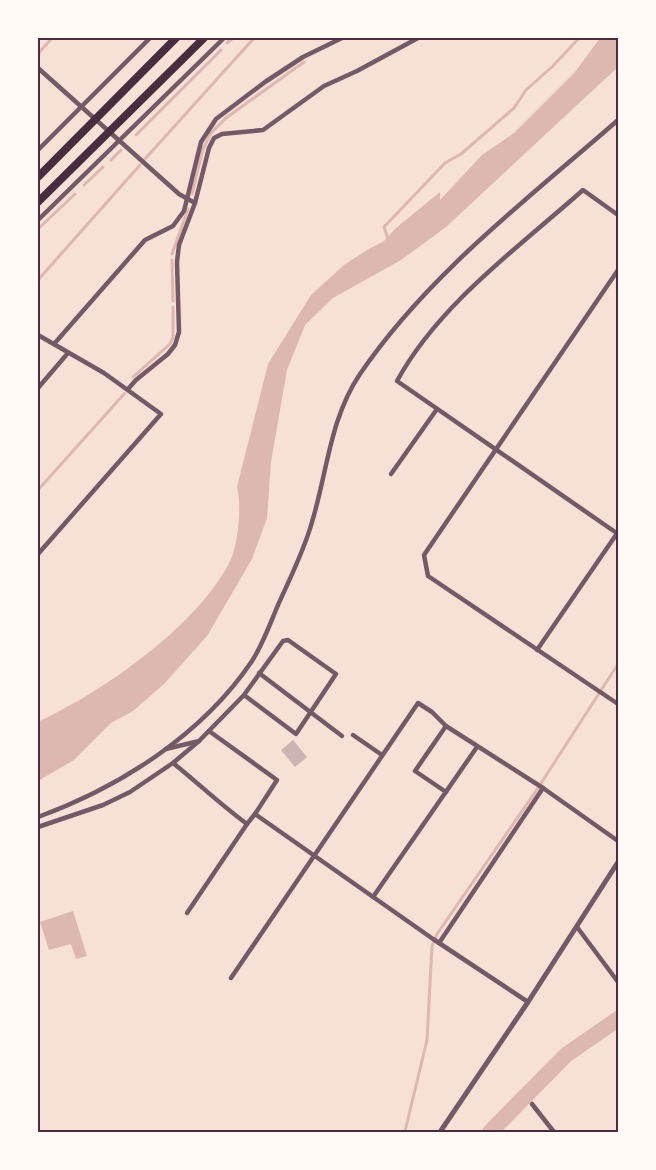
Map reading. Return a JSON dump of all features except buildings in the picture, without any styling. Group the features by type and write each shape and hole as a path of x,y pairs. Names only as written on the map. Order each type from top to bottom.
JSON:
{"highway":[{"path":"38,177 176,38"},
{"path":"38,202 204,38"}],"street":[{"path":"38,150 150,38"},
{"path":"38,220 224,38"},
{"path":"54,344 145,240 173,226 184,211 198,150 205,134 216,119 303,57 342,38"},
{"path":"128,389 175,345 179,332 178,254 184,229 195,203 208,148 214,138 222,134 263,130 324,86 418,38"},
{"path":"38,68 187,200 195,203"},
{"path":"38,817 86,798 128,776 164,750 203,717 252,661 263,641 307,539 335,429 346,399 359,376 415,307 475,245 618,120"},
{"path":"537,650 618,533 397,381 414,355 458,303 515,248 583,190 618,215"},
{"path":"618,270 424,555 428,576 618,704"},
{"path":"38,335 128,389 161,414 38,554"},
{"path":"38,388 68,353"},
{"path":"391,474 437,409"},
{"path":"38,827 103,805 130,792 173,763 199,741 244,695 283,641 288,640 336,674 296,734 244,695"},
{"path":"259,673 342,736"},
{"path":"231,978 418,702 446,726 543,788 618,841"},
{"path":"446,726 415,771 446,792"},
{"path":"187,913 277,780 209,731"},
{"path":"353,735 382,755"},
{"path":"164,750 199,741"},
{"path":"373,897 477,747"},
{"path":"173,763 223,807 248,824"},
{"path":"436,941 543,788"},
{"path":"255,814 436,941 528,1002"},
{"path":"440,1132 528,1002 618,862"},
{"path":"576,927 618,982"},
{"path":"532,1104 554,1132"}],"shaded area":[{"path":"600,38 618,38 618,67 446,227 401,260 333,298 305,325 287,370 271,462 267,518 252,559 207,636 164,684 133,711 111,723 74,760 38,781 38,722 91,693 147,654 197,608 216,584 231,559 236,544 238,524 237,487 268,364 311,295 344,265 384,241 396,228 440,192 440,200 482,155 514,133 575,72"},
{"path":"73,911 87,956 76,959 71,944 49,950 40,922"}],"waterway":[{"path":"38,54 52,38"},
{"path":"227,43 233,38"},
{"path":"145,159 254,38"},
{"path":"388,239 384,227 445,163 461,154 514,108 526,90 579,38"},
{"path":"136,135 221,50"},
{"path":"192,194 203,149 211,133 226,118 304,62"},
{"path":"111,160 121,150"},
{"path":"38,280 140,165"},
{"path":"84,185 103,167"},
{"path":"38,229 75,194"},
{"path":"172,254 188,209"},
{"path":"172,260 173,301"},
{"path":"133,377 170,344 173,337 173,307"},
{"path":"38,490 125,393"},
{"path":"405,1131 427,1040 432,946 437,934 536,791 618,664"},
{"path":"490,1132 566,1055 618,1019"}]}
